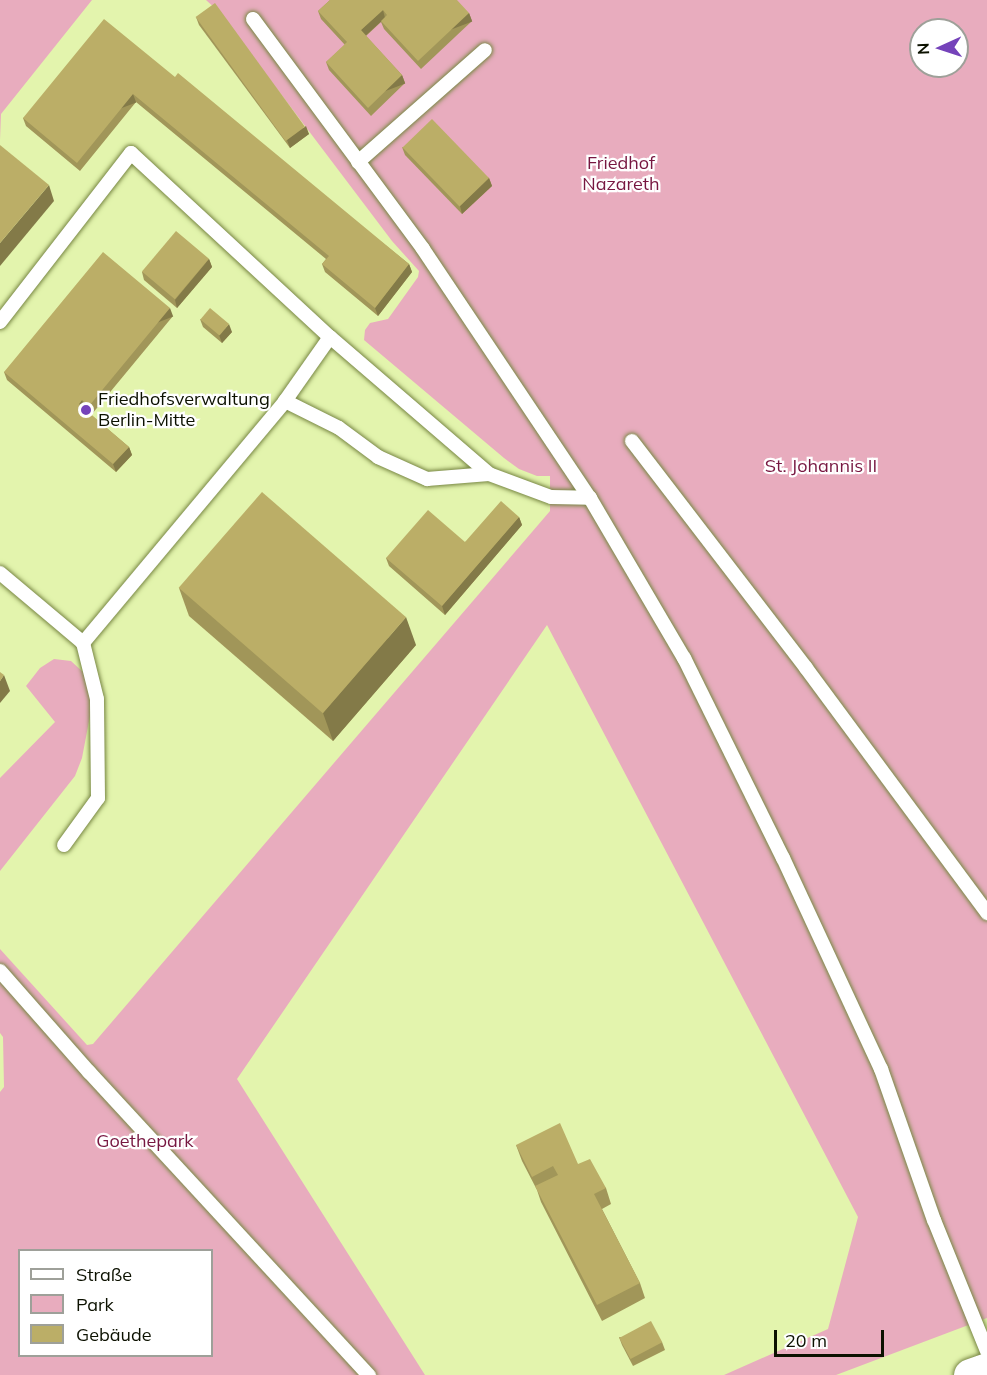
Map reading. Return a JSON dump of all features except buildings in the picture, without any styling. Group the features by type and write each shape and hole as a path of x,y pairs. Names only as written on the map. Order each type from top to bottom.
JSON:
{"street":[{"path":"970,1375 987,1369"}],"lane":[{"path":"253,19 423,249 590,498 684,658 783,858 872,1048 934,1220 987,1351"},
{"path":"358,162 485,50"},
{"path":"0,322 131,153 330,337 489,474 551,497 590,498"},
{"path":"83,644 285,401 330,337"},
{"path":"285,401 339,428 378,457 427,479 489,474"},
{"path":"632,441 806,668 987,913"},
{"path":"0,573 83,644 97,699 98,798 64,844"},
{"path":"0,971 89,1072 369,1375"}],"green space":[{"path":"0,0 92,0 1,114 0,140"},
{"path":"206,0 987,0 987,1318 836,1375 724,1375 828,1329 858,1217 547,625 237,1079 425,1375 0,1375 0,1092 4,1087 3,1037 0,1033 0,949 87,1045 93,1044 550,511 550,476 537,476 519,469 364,340 365,330 370,323 388,319 418,277 419,271 392,241 218,11"},
{"path":"54,659 71,661 84,673 90,684 90,716 82,758 75,776 0,871 0,778 55,722 26,686 40,668"}],"place":[{"name":"Friedhofsverwaltung Berlin-Mitte","path":"86,410"}],"park label":[{"name":"Friedhof Nazareth","path":"621,174"},
{"name":"St. Johannis II","path":"821,466"},
{"name":"Goethepark","path":"145,1141"}]}
